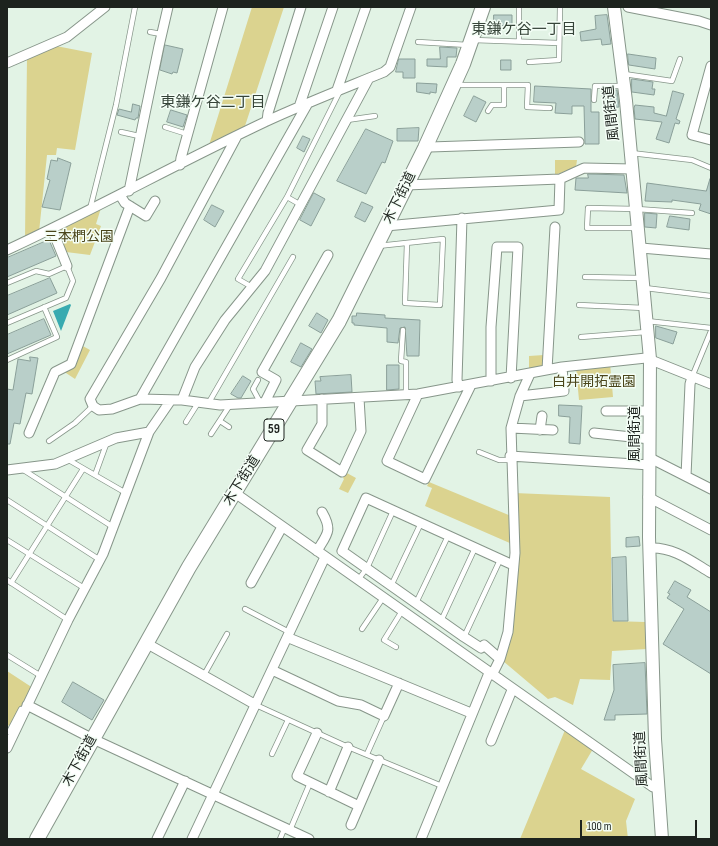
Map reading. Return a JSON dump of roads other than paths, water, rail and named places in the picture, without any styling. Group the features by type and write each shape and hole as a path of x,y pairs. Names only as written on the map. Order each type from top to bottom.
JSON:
{"main road":[{"name":"木下街道","path":"37,839 189,567 235,494 339,321 426,144 454,83 471,42 483,7"}],"street":[{"path":"90,7 96,15"},
{"path":"7,63 67,37 105,7"},
{"path":"154,201 146,216 130,206 124,193 139,136 168,7"},
{"path":"180,165 187,134 224,7"},
{"path":"267,121 268,113 301,7"},
{"path":"140,399 303,105 333,7"},
{"path":"339,89 366,7"},
{"path":"7,250 267,121 339,89 384,72 390,67 411,7"},
{"name":"風間街道","path":"614,7 623,73 633,169 650,359 650,462 648,497 658,787 662,839"},
{"path":"628,7 699,21 711,25"},
{"path":"711,66 692,135 711,140"},
{"path":"182,400 195,367 225,320 265,271 302,206 369,78"},
{"path":"237,136 161,278 90,399 93,406 99,410 112,409 140,399 182,400 208,404 231,404 418,394 511,378 562,367 610,361 650,359 711,384"},
{"path":"426,144 430,147 579,142"},
{"path":"406,185 560,179 584,168 633,169"},
{"path":"386,226 559,210 560,179"},
{"path":"29,433 55,372 71,364 130,206"},
{"path":"458,387 462,218"},
{"path":"547,370 555,227"},
{"path":"52,229 67,266"},
{"path":"491,381 490,327 497,247 518,247 511,378"},
{"path":"641,248 711,254"},
{"path":"263,402 276,380 262,372 328,255"},
{"path":"520,396 564,391 562,367"},
{"path":"421,839 471,713 490,674 500,659 508,632 515,553 510,458 511,428 520,396 530,374"},
{"path":"686,476 690,384 692,377"},
{"path":"418,394 387,461 425,479 471,385"},
{"path":"322,399 322,424 307,450 342,472 361,431 359,398"},
{"path":"7,748 10,732 41,676 84,588 100,560 149,432 171,400"},
{"path":"606,411 650,411"},
{"path":"540,430 542,416"},
{"path":"511,428 552,430"},
{"path":"7,470 55,464 116,438 149,432"},
{"path":"594,433 650,439"},
{"path":"510,458 650,462 686,476 711,489"},
{"path":"235,494 512,690 653,787 658,787"},
{"path":"648,497 711,530"},
{"path":"500,659 484,645 481,648 464,637 342,551 366,498 513,565"},
{"path":"316,551 329,530 329,523 322,512"},
{"path":"251,583 282,527"},
{"path":"650,548 665,548 680,554 711,573"},
{"path":"192,839 290,635 325,557"},
{"path":"290,635 471,713"},
{"path":"146,643 256,705"},
{"path":"272,670 338,701 361,705 384,716 399,683"},
{"path":"491,741 512,690"},
{"path":"24,707 185,780 309,839"},
{"path":"317,733 297,776 359,806"},
{"path":"329,792 348,747"},
{"path":"351,825 379,760"},
{"path":"157,839 185,780"}],"lane":[{"path":"90,209 116,105 134,7"},
{"path":"519,41 520,7"},
{"path":"529,62 559,60 560,7"},
{"path":"150,32 161,34"},
{"path":"418,42 519,41 559,43"},
{"path":"623,73 672,81 680,59"},
{"path":"454,83 461,86 528,85 528,108 550,108"},
{"path":"488,111 492,105 504,105 504,85"},
{"path":"594,100 595,86 624,86"},
{"path":"252,287 238,279 287,198 339,89"},
{"path":"347,120 376,116"},
{"path":"165,127 187,134"},
{"path":"121,132 139,136"},
{"path":"631,153 692,160 711,168"},
{"path":"287,198 302,206"},
{"path":"639,228 587,228 588,208 637,209 692,213"},
{"path":"376,246 407,243 443,240 440,305 405,303 407,243"},
{"path":"208,404 293,257"},
{"path":"7,283 36,270 49,274 67,266 74,281 66,298 7,323"},
{"path":"585,277 644,283 711,296"},
{"path":"579,305 645,308"},
{"path":"7,360 57,337 44,307"},
{"path":"581,337 647,327 711,330 692,377"},
{"path":"403,330 401,361 406,362 406,395"},
{"path":"258,380 253,389 263,402"},
{"path":"186,422 198,403"},
{"path":"212,434 231,404"},
{"path":"48,441 75,423 93,406"},
{"path":"220,421 229,427"},
{"path":"95,475 107,442"},
{"path":"479,452 499,460 510,458"},
{"path":"67,459 126,493"},
{"path":"21,468 113,527"},
{"path":"68,620 9,582 29,554 83,469"},
{"path":"7,500 100,560"},
{"path":"358,580 367,568 393,511"},
{"path":"391,586 421,523"},
{"path":"416,603 448,536"},
{"path":"7,540 84,588"},
{"path":"441,621 475,548"},
{"path":"464,637 500,560"},
{"path":"362,629 383,598"},
{"path":"244,609 290,635"},
{"path":"396,647 384,640 402,611"},
{"path":"204,675 227,634"},
{"path":"7,656 41,676"},
{"path":"256,705 348,747 442,786"},
{"path":"367,754 384,716"},
{"path":"272,754 288,720"},
{"path":"280,839 287,829 310,783"}],"water":[{"path":"70,304 71,305 61,331 53,311"}],"district":[{"name":"東鎌ケ谷一丁目","path":"524,30"},
{"name":"東鎌ケ谷二丁目","path":"213,103"}],"park label":[{"name":"三本椚公園","path":"79,237"},
{"name":"白井開拓霊園","path":"594,382"}]}
